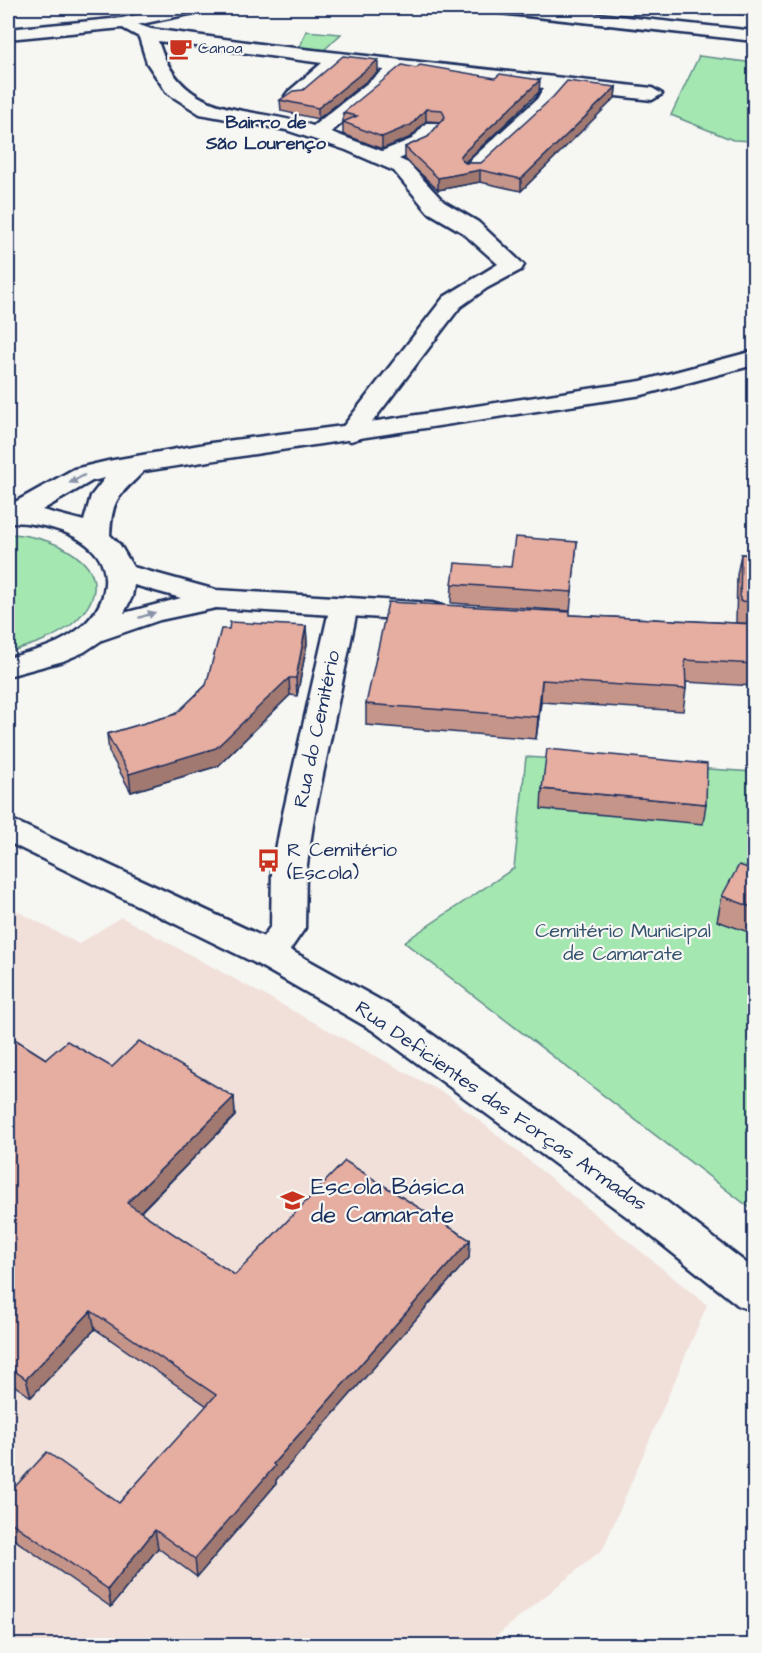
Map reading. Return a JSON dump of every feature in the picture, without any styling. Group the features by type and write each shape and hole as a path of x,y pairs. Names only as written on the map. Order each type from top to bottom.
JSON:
{"main road":[{"path":"8,34 122,23 193,8"},
{"path":"500,8 754,36"},
{"path":"590,8 754,23"},
{"path":"739,8 754,9"},
{"path":"122,23 147,34 338,59 652,94"},
{"path":"147,34 156,63 174,89 207,110 290,125 401,167 436,207 470,227 513,265 478,283 452,302 351,433"},
{"path":"295,96 338,59"},
{"path":"316,134 400,66"},
{"path":"472,169 544,103 557,83"},
{"path":"381,159 419,142 433,128"},
{"path":"13,514 83,475 212,451 351,433 642,388 754,358"},
{"path":"96,537 97,514 105,494 133,467"},
{"path":"13,514 71,525 96,537 114,554 123,573 117,604 92,634"},
{"path":"123,573 215,599 461,615"},
{"path":"8,667 47,656 92,634 152,613 215,599"},
{"name":"Rua do Cemitério","path":"268,954 288,928 290,871 298,818 344,606"},
{"name":"Rua Deficientes das Forças Armadas","path":"8,829 268,954 385,1020 644,1207 754,1293"}],"shaded area":[{"name":"Escola Básica de Camarate","path":"8,906 79,944 121,917 449,1096 707,1305 603,1549 485,1645 8,1645"}],"green space":[{"path":"306,31 341,34 324,50 300,47"},
{"path":"699,56 754,63 754,141 733,140 671,115"},
{"path":"8,534 48,541 82,560 91,574 94,589 88,606 71,625 49,638 8,652"},
{"name":"Cemitério Municipal de Camarate","path":"526,757 754,772 754,1211 404,942 514,868"}],"building":[{"path":"343,56 378,60 318,108 280,100 293,91 303,90"},
{"path":"402,65 416,68 420,65 495,78 500,74 540,80 464,152 460,157 465,163 481,163 553,97 567,81 616,87 521,179 480,170 438,178 405,147 428,137 445,117 442,110 426,109 411,125 382,137 343,122 357,116 343,113"},
{"path":"515,537 577,542 572,592 452,584 455,563 511,567"},
{"path":"741,554 754,555 754,602 740,601"},
{"path":"388,602 570,612 570,615 754,624 754,664 685,660 686,689 542,680 538,717 366,704"},
{"path":"230,622 306,626 296,678 289,678 216,748 129,774 107,734 176,714 206,685 221,629 229,629"},
{"path":"547,749 707,764 706,804 542,789"},
{"path":"739,865 754,870 754,908 722,896"},
{"path":"8,1035 46,1059 67,1041 112,1067 139,1041 234,1097 127,1203 235,1275 345,1161 470,1240 273,1464 275,1466 195,1559 155,1530 108,1589 8,1520 8,1486 12,1490 47,1452 119,1503 216,1395 91,1311 26,1379 8,1366"}],"place":[{"name":"Canoa","path":"180,48"},
{"name":"R Cemitério (Escola)","path":"269,861"},
{"name":"Escola Básica de Camarate","path":"293,1201"}],"district":[{"name":"Bairro de São Lourenço","path":"266,132"}]}
